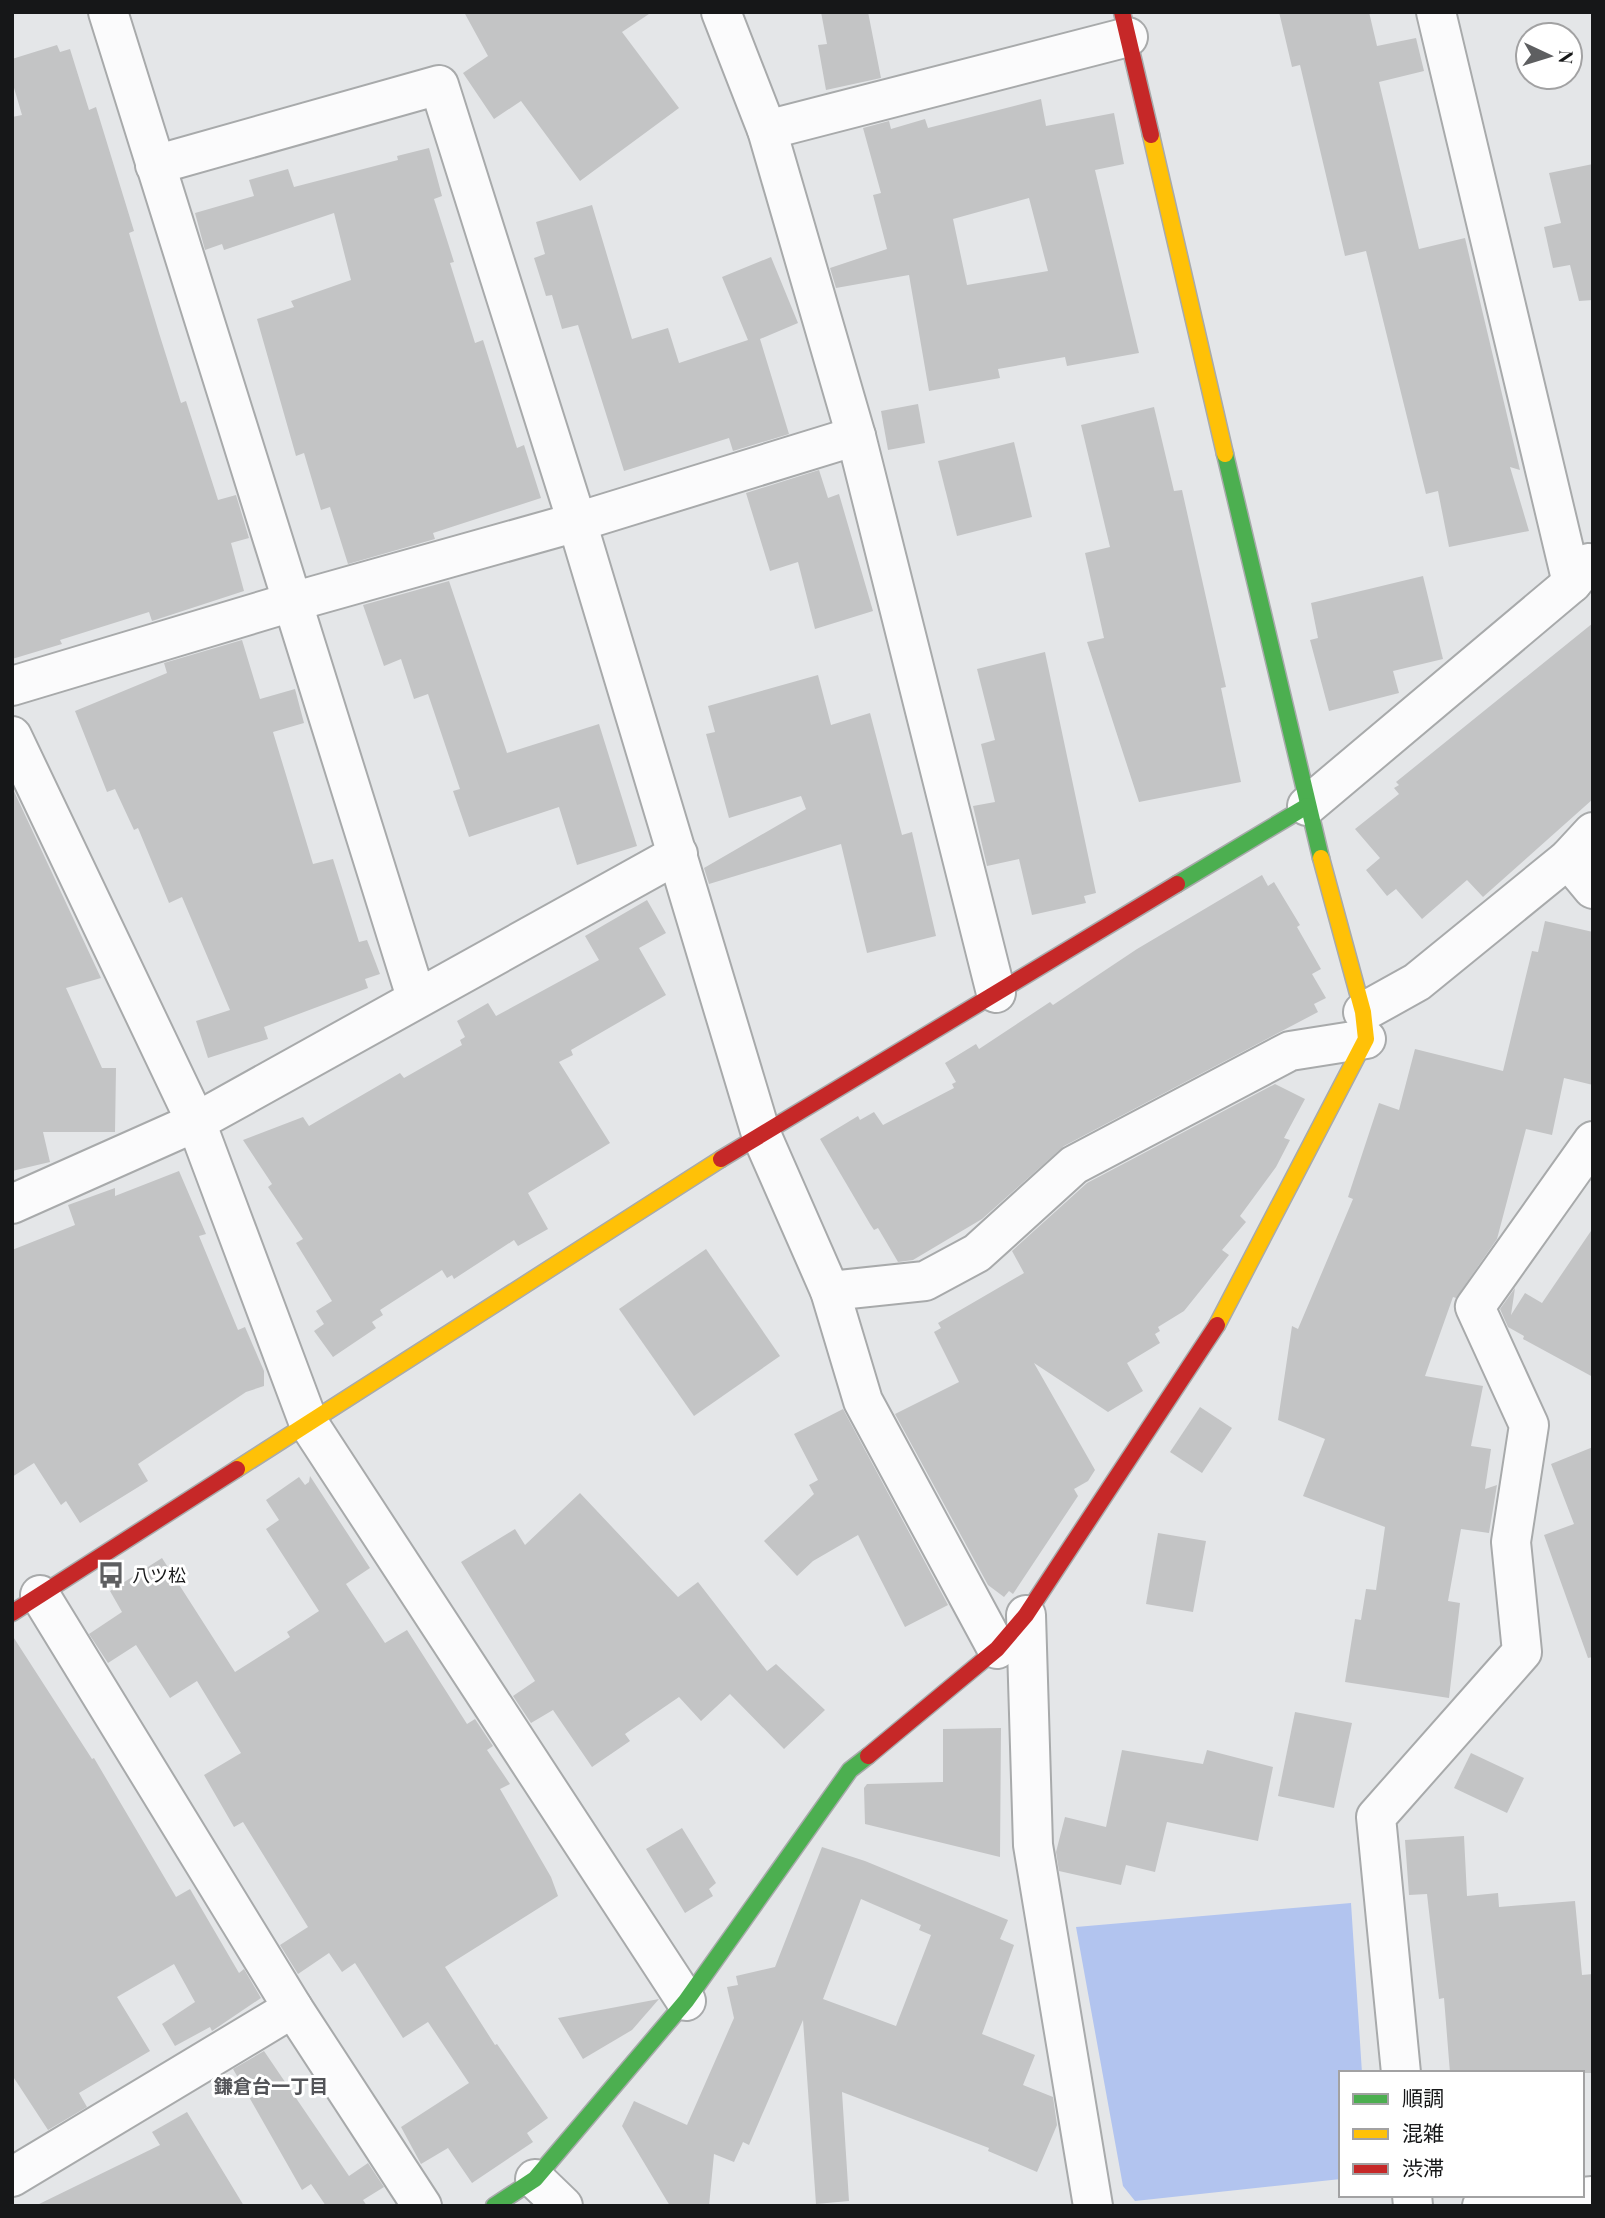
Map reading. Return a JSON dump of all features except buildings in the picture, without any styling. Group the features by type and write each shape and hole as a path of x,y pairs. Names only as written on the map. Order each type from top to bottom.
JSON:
{"street":[{"path":"108,12 416,998"},
{"path":"721,12 767,130 856,436 996,993"},
{"path":"422,2206 26,1604 761,1134 1307,806 1582,571 1436,12"},
{"path":"494,2206 535,2179 686,2001 850,1770 997,1649 1026,1615 1230,1305 1365,1026 1307,806 1125,25 767,130"},
{"path":"155,165 439,85 577,522 761,1134 830,1291 863,1401 997,1649"},
{"path":"12,686 292,602 577,522 856,436"},
{"path":"12,736 196,1122 309,1424 686,2001"},
{"path":"830,1291 925,1281 977,1252 1074,1165 1290,1051 1365,1026 1580,846 1593,889"},
{"path":"12,1204 196,1122 678,854"},
{"path":"1401,2071 1376,1817 1522,1652 1511,1542 1529,1425 1475,1307 1593,1142"},
{"path":"1026,1615 1033,1845 1093,2206"},
{"path":"13,2175 293,2008"},
{"path":"535,2179 563,2206"},
{"path":"1482,2206 1582,2197"}],"water":[{"path":"1351,1903 1362,2071 1339,2071 1339,2179 1135,2201 1123,2186 1076,1927"}],"traffic: fast":[{"path":"1225,454 1321,858"},
{"path":"1177,884 1307,806"},
{"path":"494,2206 535,2179 686,2001 850,1770 868,1756"}],"traffic: slow":[{"path":"1151,135 1225,454"},
{"path":"1217,1325 1366,1039 1363,1012 1321,858"},
{"path":"237,1469 721,1159"}],"traffic: jam":[{"path":"1122,12 1151,135"},
{"path":"721,1159 1177,884"},
{"path":"868,1756 997,1649 1026,1615 1217,1325"},
{"path":"12,1613 237,1469"}],"place":[{"name":"八ツ松","path":"111,1575"}],"district":[{"name":"鎌倉台一丁目","path":"271,2085"}]}
